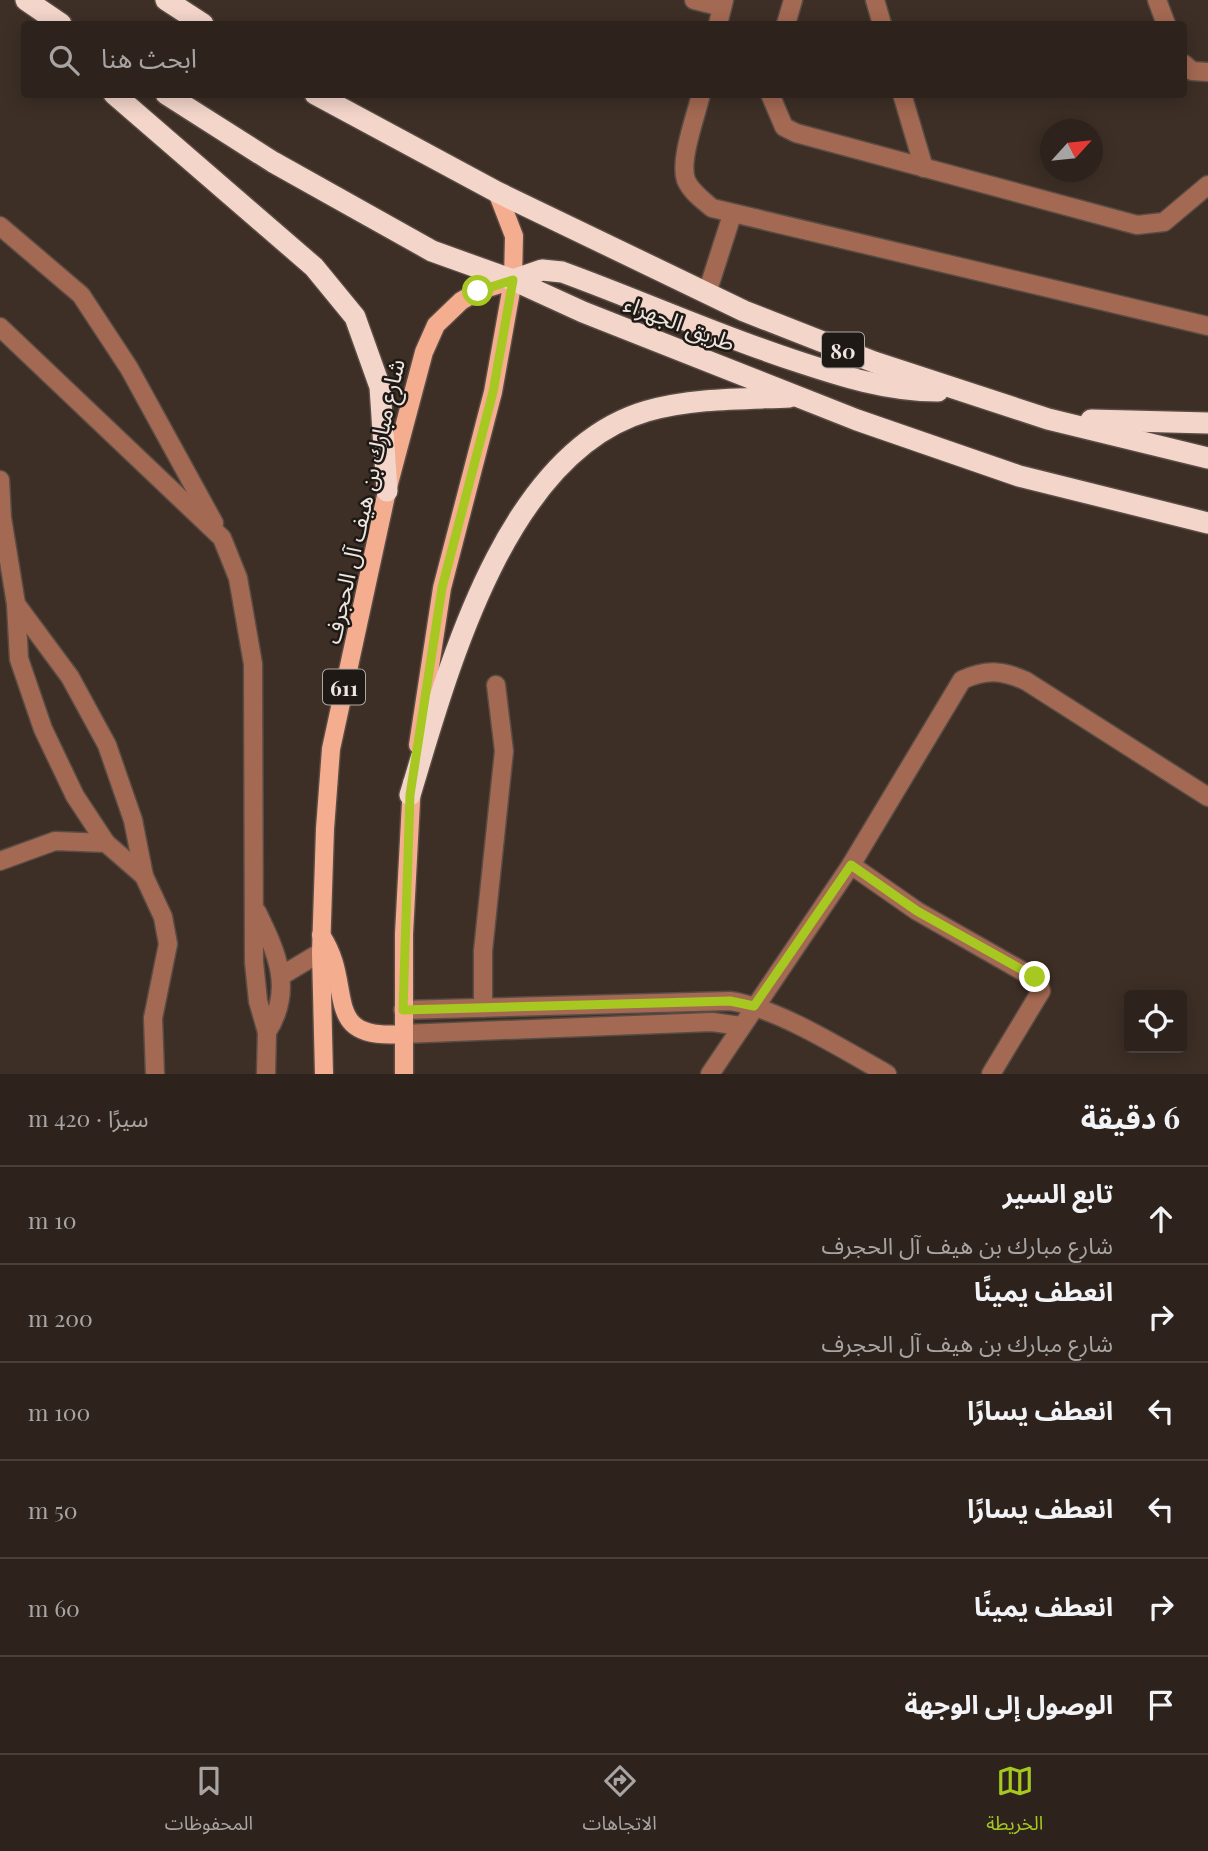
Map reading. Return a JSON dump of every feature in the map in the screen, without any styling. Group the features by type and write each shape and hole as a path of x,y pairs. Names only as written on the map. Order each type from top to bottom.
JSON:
{"highway":[{"path":"26,0 55,21"},
{"path":"166,0 198,21"},
{"path":"119,98 314,267 355,317 380,387 387,491"},
{"name":"طريق الجهراء","path":"172,98 273,162 432,251 513,280 797,397 1019,476 1208,523"},
{"name":"طريق الجهراء","path":"322,98 497,192 744,311 874,362 1048,419 1208,458"},
{"path":"513,280 542,270 562,272 734,340 855,380 908,390 962,391"},
{"path":"552,298 550,286 562,272"},
{"path":"410,795 452,655 498,558 543,483 589,439 646,411 699,401 797,397"},
{"path":"1048,419 1208,423"}],"main road":[{"path":"404,1074 403,1010 410,795 442,588 493,392 513,280 514,236 497,192"},
{"name":"شارع مبارك بن هيف آل الحجرف","path":"324,1074 321,943 331,749 387,491 424,352 436,325 461,301 478,291 513,280"},
{"path":"321,943 335,958 342,1002 354,1026 365,1034 403,1034"}],"street":[{"path":"180,0 207,21"},
{"path":"694,0 722,10"},
{"path":"787,21 793,0"},
{"path":"875,0 881,21"},
{"path":"1157,0 1165,21"},
{"path":"1187,67 1192,71 1208,72"},
{"path":"700,98 684,163 686,180 694,192 712,208 732,215 1208,326"},
{"path":"772,98 784,127 796,133 1137,225 1164,222 1208,185"},
{"path":"903,98 924,168"},
{"path":"707,293 732,215"},
{"path":"0,226 81,295 129,368 222,538 238,578 253,664 254,962 258,1001 267,1032 266,1074"},
{"path":"0,327 222,538"},
{"path":"0,480 2,518 16,604 19,659 43,729 75,796 106,843 144,876"},
{"path":"16,604 70,677 107,745 134,820 144,876 163,917 168,944 153,1018 155,1074"},
{"path":"710,1074 851,865 962,680 982,671 1007,672 1026,681 1208,797"},
{"path":"483,1008 483,951 504,751 496,685"},
{"path":"0,862 55,841 106,843"},
{"path":"851,865 917,911 1038,980 1041,990 991,1074"},
{"path":"255,909 277,955 281,976 278,1014 267,1032"},
{"path":"281,976 321,943"},
{"path":"403,1010 730,1001 754,1006 838,1046 887,1074"},
{"path":"403,1034 712,1022 741,1026"}],"route":[{"path":"478,291 513,280 493,392 442,588 410,795 403,1010 730,1001 754,1006 851,865 917,911 1035,977"}]}
